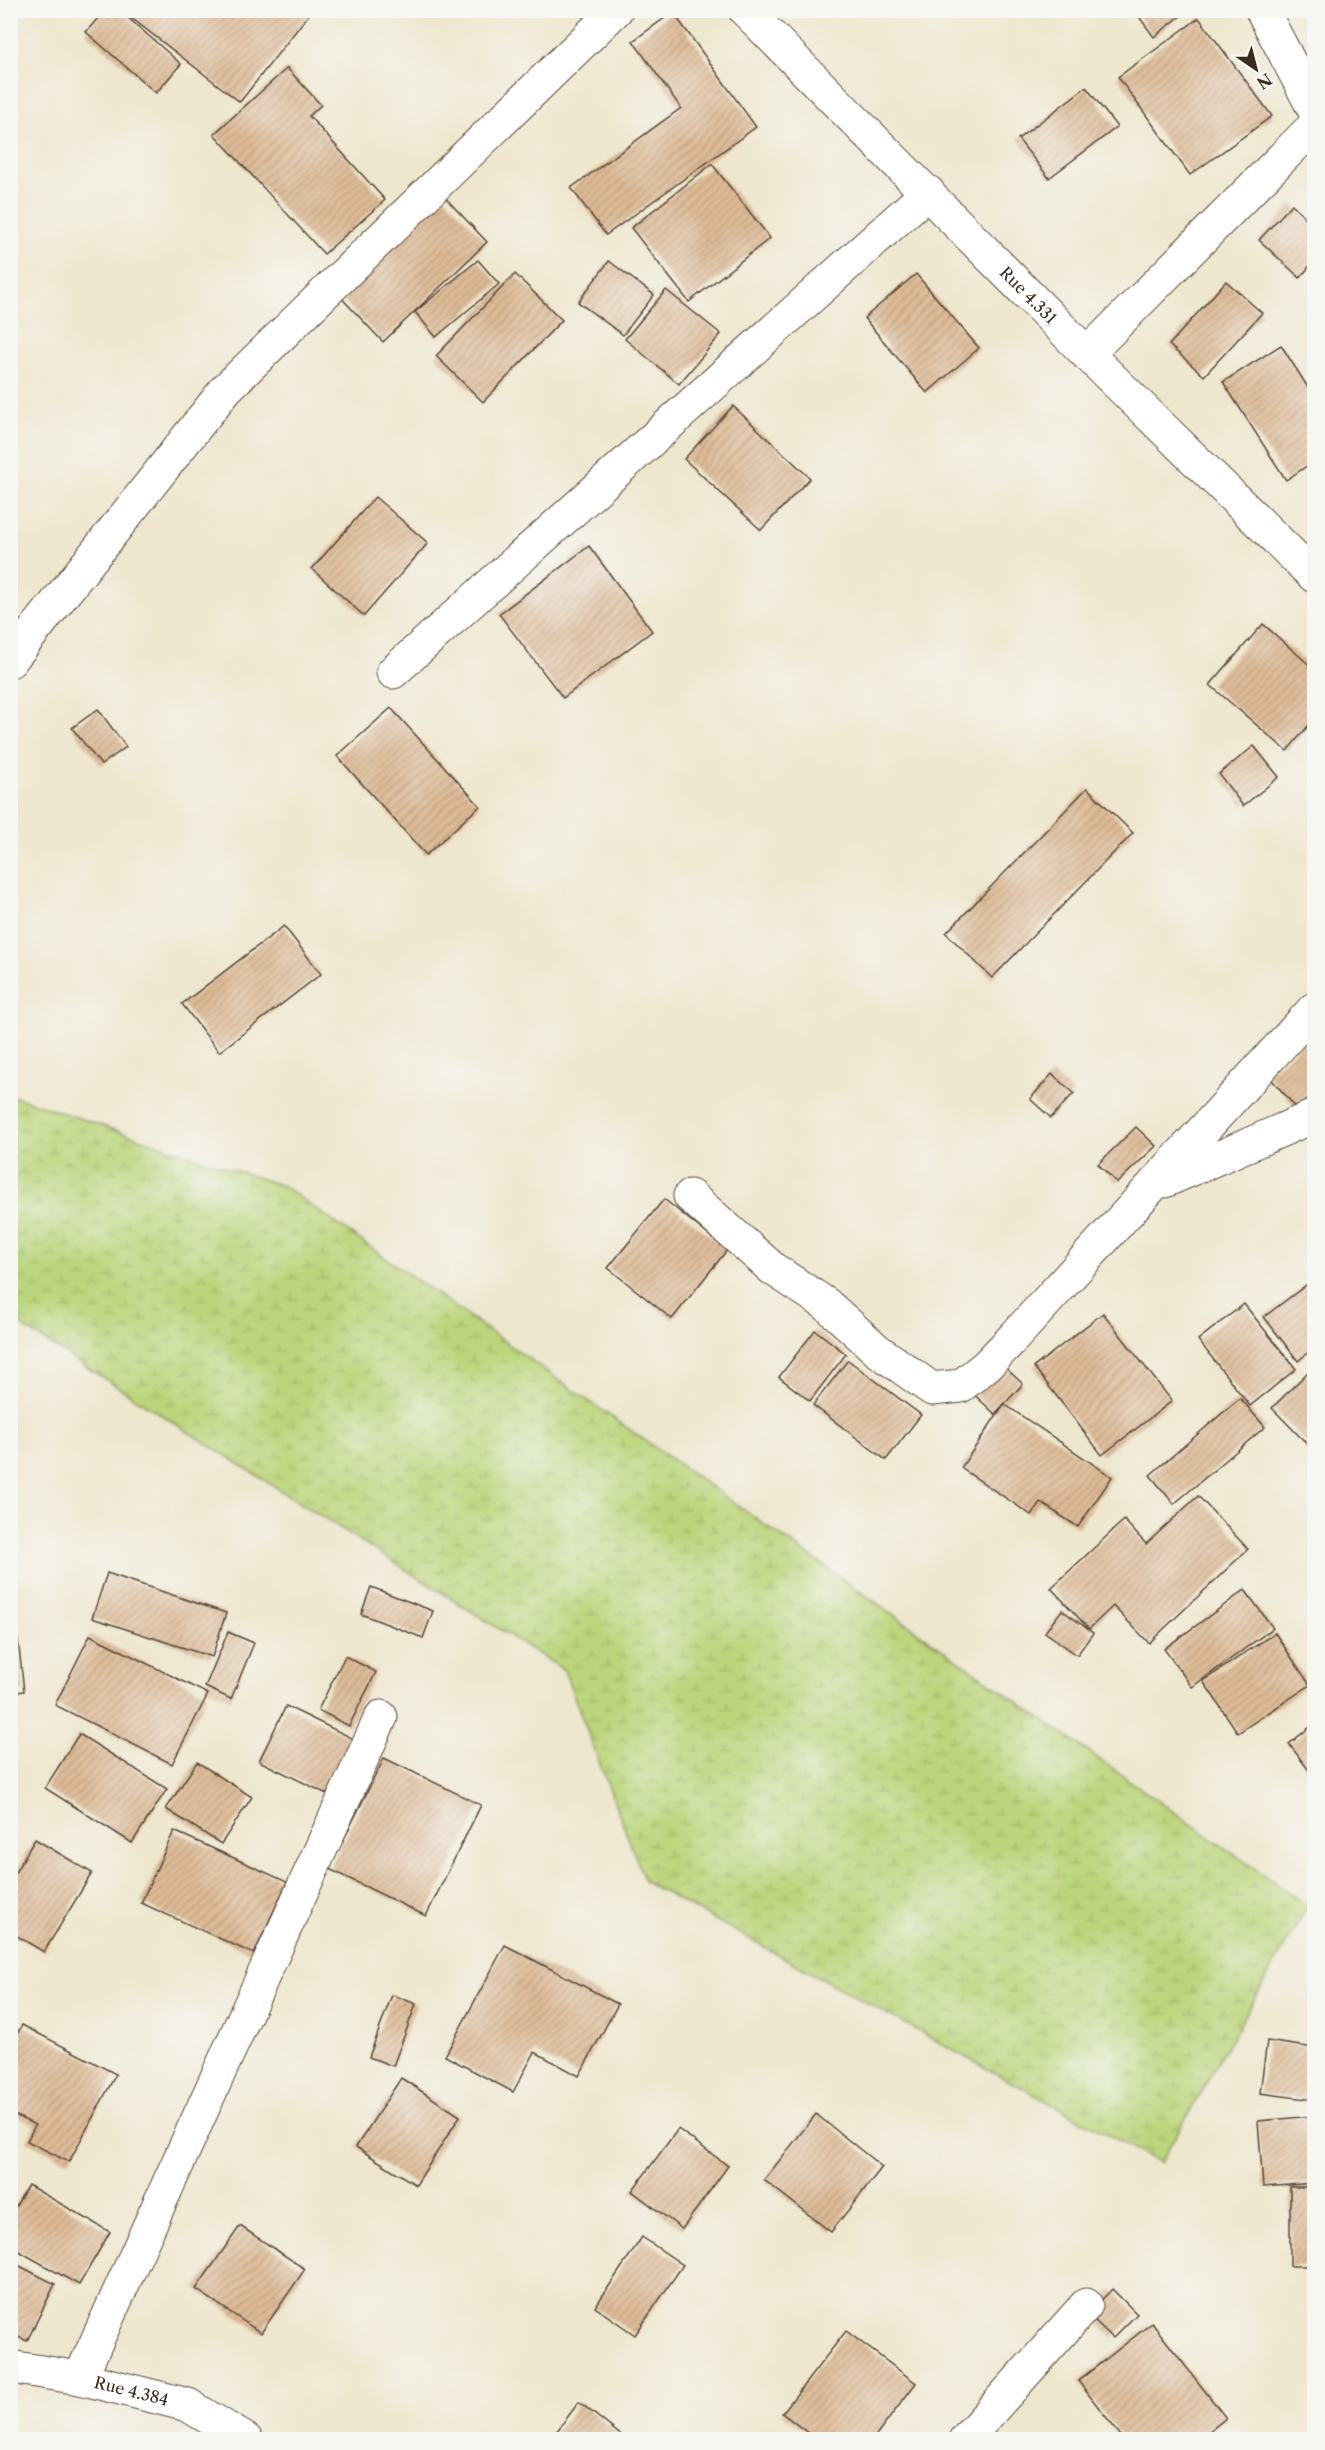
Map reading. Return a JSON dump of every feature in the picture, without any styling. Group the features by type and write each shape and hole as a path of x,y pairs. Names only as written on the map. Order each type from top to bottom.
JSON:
{"street":[{"path":"10,661 226,389 616,10"},
{"name":"Rue 4.331","path":"746,10 1087,354 1314,576"},
{"path":"1262,10 1314,109"},
{"path":"1087,354 1314,126"},
{"path":"393,672 928,192"},
{"path":"690,1196 773,1269 826,1304 877,1350 932,1389 961,1386 987,1365 1314,1009"},
{"path":"1153,1186 1314,1116"},
{"path":"80,2378 381,1718"},
{"path":"965,2439 1086,2305"},
{"name":"Rue 4.384","path":"10,2367 80,2378 188,2405 246,2439"}],"green space":[{"path":"10,1095 283,1186 1308,1906 1160,2163 645,1882 564,1670 26,1329 11,1317"}],"building":[{"path":"105,10 119,10 181,64 156,93 86,32"},
{"path":"121,10 307,10 310,13 240,102"},
{"path":"1134,10 1188,10 1154,37"},
{"path":"673,12 756,127 606,235 571,188 681,108 633,41"},
{"path":"1199,18 1272,116 1190,175 1118,77"},
{"path":"287,68 321,105 309,116 385,200 324,254 214,134"},
{"path":"1086,87 1117,127 1049,178 1018,139"},
{"path":"712,164 770,238 689,302 631,228"},
{"path":"436,188 487,242 383,342 332,288"},
{"path":"1292,204 1314,226 1314,261 1300,278 1259,240"},
{"path":"478,260 499,284 436,337 415,312"},
{"path":"609,261 654,295 623,335 578,302"},
{"path":"515,274 562,320 483,402 436,356"},
{"path":"916,274 979,348 927,393 864,318"},
{"path":"1226,281 1262,313 1204,376 1169,345"},
{"path":"666,290 721,334 679,384 625,339"},
{"path":"1281,345 1314,397 1314,461 1286,480 1223,382"},
{"path":"733,406 810,478 761,530 684,459"},
{"path":"375,497 428,543 364,616 312,569"},
{"path":"589,546 652,631 563,698 499,614"},
{"path":"1263,624 1314,669 1314,719 1287,751 1210,685"},
{"path":"391,708 480,806 426,855 337,756"},
{"path":"98,709 126,747 101,765 72,728"},
{"path":"1254,746 1279,777 1243,806 1219,774"},
{"path":"1087,788 1133,833 992,978 946,933"},
{"path":"284,926 321,974 219,1052 182,1004"},
{"path":"1314,1033 1314,1118 1309,1123 1267,1074"},
{"path":"1052,1074 1074,1093 1051,1118 1030,1099"},
{"path":"1136,1127 1156,1146 1117,1183 1098,1164"},
{"path":"664,1199 727,1250 672,1319 608,1268"},
{"path":"1314,1279 1314,1348 1298,1361 1264,1317"},
{"path":"1244,1304 1296,1369 1250,1406 1198,1340"},
{"path":"1103,1313 1172,1401 1102,1455 1034,1367"},
{"path":"815,1330 846,1354 810,1401 779,1377"},
{"path":"995,1358 1023,1384 995,1414 967,1388"},
{"path":"848,1360 921,1415 886,1460 813,1405"},
{"path":"1314,1366 1314,1451 1272,1408"},
{"path":"1240,1398 1265,1427 1174,1504 1150,1475"},
{"path":"1004,1404 1112,1477 1078,1527 1040,1502 1031,1515 961,1468"},
{"path":"1198,1496 1248,1549 1149,1643 1113,1606 1089,1629 1051,1588 1124,1520 1146,1544"},
{"path":"107,1573 226,1613 212,1657 92,1618"},
{"path":"371,1587 433,1611 423,1638 361,1614"},
{"path":"1245,1590 1273,1628 1192,1687 1164,1649"},
{"path":"1062,1610 1093,1633 1077,1655 1045,1632"},
{"path":"16,1622 24,1691 10,1693 10,1623"},
{"path":"228,1632 254,1643 231,1699 205,1687"},
{"path":"1275,1633 1310,1685 1238,1733 1203,1681"},
{"path":"90,1635 208,1694 172,1764 55,1705"},
{"path":"345,1656 376,1672 349,1726 318,1710"},
{"path":"286,1706 356,1740 329,1795 259,1761"},
{"path":"1314,1724 1314,1777 1289,1744"},
{"path":"79,1734 167,1789 132,1843 45,1788"},
{"path":"384,1758 481,1805 426,1916 329,1869"},
{"path":"197,1762 252,1797 221,1844 166,1809"},
{"path":"174,1831 287,1882 254,1954 141,1903"},
{"path":"35,1839 92,1873 44,1952 10,1932 10,1881"},
{"path":"505,1945 618,2004 579,2076 535,2052 513,2092 445,2056"},
{"path":"392,1995 416,2004 393,2066 369,2057"},
{"path":"22,2025 116,2074 69,2162 27,2141 35,2125 10,2113 10,2047"},
{"path":"1267,2041 1314,2048 1314,2100 1260,2093"},
{"path":"401,2078 460,2116 416,2185 356,2147"},
{"path":"816,2114 882,2167 831,2232 764,2180"},
{"path":"1314,2116 1314,2183 1263,2187 1258,2121"},
{"path":"678,2129 728,2166 682,2229 632,2191"},
{"path":"28,2185 110,2232 79,2285 10,2246 10,2216"},
{"path":"1290,2187 1314,2187 1314,2266 1290,2266"},
{"path":"240,2226 305,2269 261,2333 196,2289"},
{"path":"642,2237 683,2265 635,2335 595,2307"},
{"path":"10,2261 55,2284 27,2341 10,2333"},
{"path":"1112,2289 1137,2314 1113,2338 1088,2314"},
{"path":"1152,2323 1226,2418 1198,2440 1124,2440 1078,2381"},
{"path":"846,2331 916,2383 873,2440 817,2440 782,2413"},
{"path":"579,2402 627,2440 550,2440"}]}
